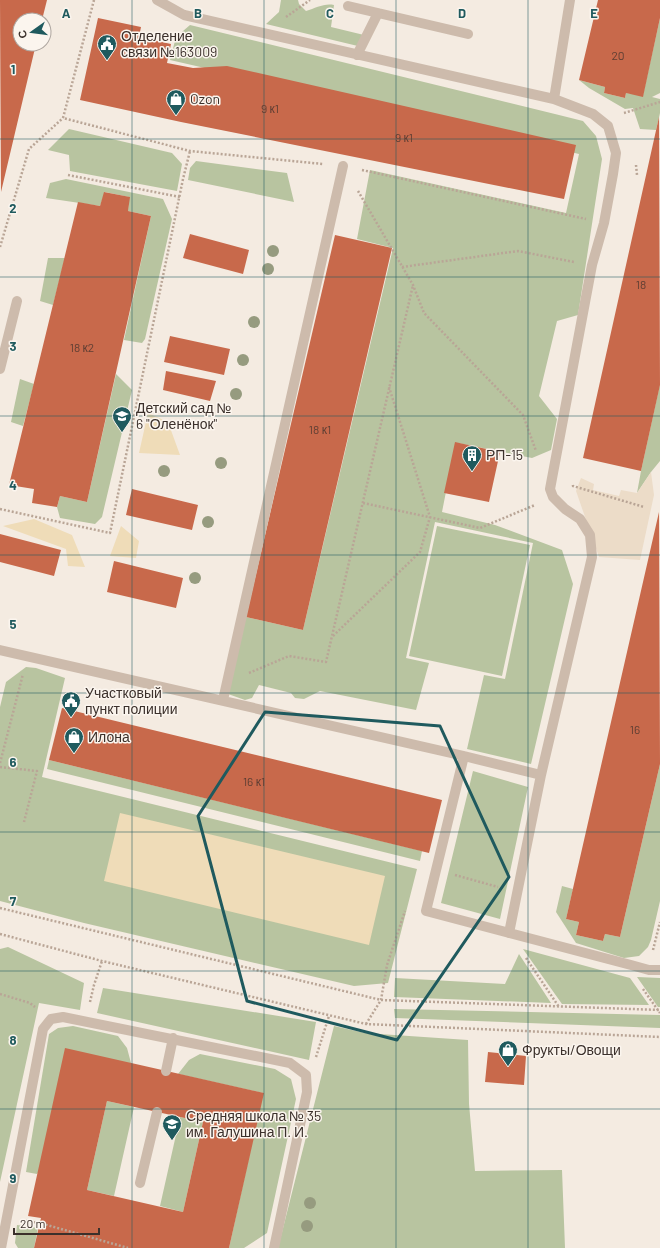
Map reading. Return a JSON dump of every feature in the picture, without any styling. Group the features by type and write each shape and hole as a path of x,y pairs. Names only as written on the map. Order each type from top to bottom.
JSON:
{"lane":[{"path":"157,0 184,15 554,99 593,114 608,126 616,153 613,174 604,223 592,265 550,489 553,497 565,509 580,519 590,535 592,557 541,775 509,933"},
{"path":"554,99 570,0"},
{"path":"348,6 468,34"},
{"path":"358,55 378,13"},
{"path":"223,700 343,166"},
{"path":"0,369 18,301"},
{"path":"0,650 223,700 541,775"},
{"path":"464,756 426,911 649,970 660,970"},
{"path":"1,1248 43,1029 51,1019 63,1017 86,1020 290,1063 306,1075 306,1092 274,1248"},
{"path":"166,1071 173,1038"},
{"path":"140,1183 156,1112"}],"path":[{"path":"0,247 29,149 63,118 94,0"},
{"path":"618,110 624,113 660,102"},
{"path":"63,118 190,151 343,166 604,223"},
{"path":"0,509 110,534 190,151"},
{"path":"636,161 637,175"},
{"path":"343,166 413,285 424,313 523,415 536,452"},
{"path":"68,175 180,197"},
{"path":"402,267 518,251 592,265"},
{"path":"228,682 289,656 326,662 413,285"},
{"path":"332,636 420,552 430,517 389,387"},
{"path":"571,480 573,486 644,507"},
{"path":"363,503 480,528 553,497"},
{"path":"0,763 28,656"},
{"path":"0,767 37,771 24,822"},
{"path":"448,874 499,888"},
{"path":"366,1024 381,1000 387,965 407,904 431,890"},
{"path":"0,908 381,1000 659,1010"},
{"path":"649,970 660,922"},
{"path":"0,934 366,1024 660,1037"},
{"path":"522,952 560,1007"},
{"path":"86,1020 94,985 102,960"},
{"path":"642,988 660,1013"},
{"path":"0,994 30,1003 51,1019"},
{"path":"306,1075 314,1064 329,1016"},
{"path":"40,1223 128,1248"}],"highlighted area":[{"path":"265,712 440,726 509,877 397,1040 247,1001 198,816"}],"green space":[{"path":"281,0 298,0 299,4 306,11 323,5 334,5 331,27 364,35 362,47 266,24 279,12"},
{"path":"660,18 660,93 652,97 660,99 660,113 656,130 640,129 633,108 625,109 589,88 579,80 605,87 604,93 625,98 626,93 643,95"},
{"path":"190,25 583,121 596,136 602,159 578,315 557,321 539,396 557,419 551,450 532,458 458,443 454,451 442,512 495,525 562,550 573,584 531,764 467,749 484,675 505,679 533,543 435,522 406,658 429,663 416,710 320,691 304,699 295,698 291,693 259,685 252,698 245,700 228,694 246,617 303,630 393,248 357,239 370,170 566,213 579,154 170,60 176,37"},
{"path":"69,129 172,153 182,164 177,191 70,171 69,155 48,150"},
{"path":"196,161 287,173 294,202 188,180 190,168"},
{"path":"66,179 163,199 172,219 145,339 142,343 124,340 151,216 128,211 129,197 105,192 100,206 46,198 50,183"},
{"path":"48,258 65,258 53,305 40,301"},
{"path":"116,374 132,390 102,517 95,524 60,518 57,507 60,496 87,502"},
{"path":"20,379 34,384 23,426 11,422"},
{"path":"660,384 660,461 637,493 641,471"},
{"path":"437,526 530,545 502,676 409,656"},
{"path":"26,667 36,668 65,678 42,777 417,869 388,983 354,986 84,923 0,901 0,707 6,682"},
{"path":"49,760 422,851 420,861 47,769"},
{"path":"660,764 660,901 648,947 639,956 624,958 576,943 556,912 562,886 573,889 566,919 579,922 576,935 603,941 605,934 620,937"},
{"path":"473,771 528,787 500,919 441,903"},
{"path":"8,947 84,983 80,1010 39,1003 0,1182 0,949"},
{"path":"523,949 630,978 649,1005 562,1004"},
{"path":"519,954 551,1003 394,997 395,978 505,984"},
{"path":"637,977 660,978 660,1007 658,1007"},
{"path":"103,988 316,1022 309,1060 97,1013"},
{"path":"394,1009 660,1015 660,1028 395,1018"},
{"path":"73,1026 118,1036 127,1048 131,1063 37,1174 26,1172 49,1034 58,1028"},
{"path":"334,1026 365,1033 468,1040 469,1104 475,1171 562,1170 565,1248 278,1248"},
{"path":"200,1054 275,1069 291,1079 296,1099 267,1233 244,1248 229,1248 263,1093 178,1074 189,1060"},
{"path":"107,1101 134,1107 114,1196 87,1190"},
{"path":"180,1117 203,1122 183,1212 160,1206"},
{"path":"17,1225 38,1228 34,1248 18,1248 15,1243"}],"sand":[{"path":"148,413 168,422 180,455 139,453"},
{"path":"34,519 72,535 85,567 68,566 66,549 3,526"},
{"path":"121,526 139,541 136,558 110,556"},
{"path":"120,813 385,876 369,945 104,881"}],"shaded area":[{"path":"651,472 654,495 640,560 599,557 576,491 581,478 594,484 593,490 619,496 621,490 637,493"}],"building":[{"path":"0,0 47,0 44,12 12,12 12,52 34,52 1,192"},
{"path":"598,0 660,0 660,18 643,97 626,93 625,98 604,93 605,87 579,80"},
{"path":"98,18 141,27 139,37 171,44 167,63 193,68 227,66 576,145 564,199 181,122 80,100"},
{"path":"659,117 660,385 641,471 583,458"},
{"path":"104,192 130,197 128,211 151,216 87,502 60,496 57,507 32,503 34,489 9,485 78,202 100,206"},
{"path":"190,234 249,250 243,274 183,258"},
{"path":"335,235 392,248 303,630 246,617"},
{"path":"170,336 230,349 224,375 164,362"},
{"path":"166,371 216,381 210,401 163,390"},
{"name":"РП-15","path":"455,442 500,452 489,502 444,493"},
{"path":"132,489 198,505 192,530 126,515"},
{"path":"659,512 660,764 620,937 605,934 603,941 576,935 579,922 566,919"},
{"path":"0,534 61,550 54,576 0,562"},
{"path":"114,561 183,578 176,608 107,592"},
{"path":"62,708 442,800 429,853 49,760"},
{"path":"65,1048 264,1093 229,1248 34,1248 41,1218 28,1216","holes":["107,1101 203,1122 183,1212 87,1190"]},
{"path":"488,1052 526,1056 524,1085 485,1082"}],"place":[{"name":"Отделение связи №163009","path":"107,61"},
{"name":"Ozon","path":"176,116"},
{"name":"Детский сад № 6 \"Оленёнок\"","path":"122,433"},
{"name":"РП-15","path":"472,472"},
{"name":"Участковый пункт полиции","path":"71,718"},
{"name":"Илона","path":"74,754"},
{"name":"Фрукты/Овощи","path":"508,1067"},
{"name":"Средняя школа № 35 им. Галушина П. И.","path":"172,1141"}]}
